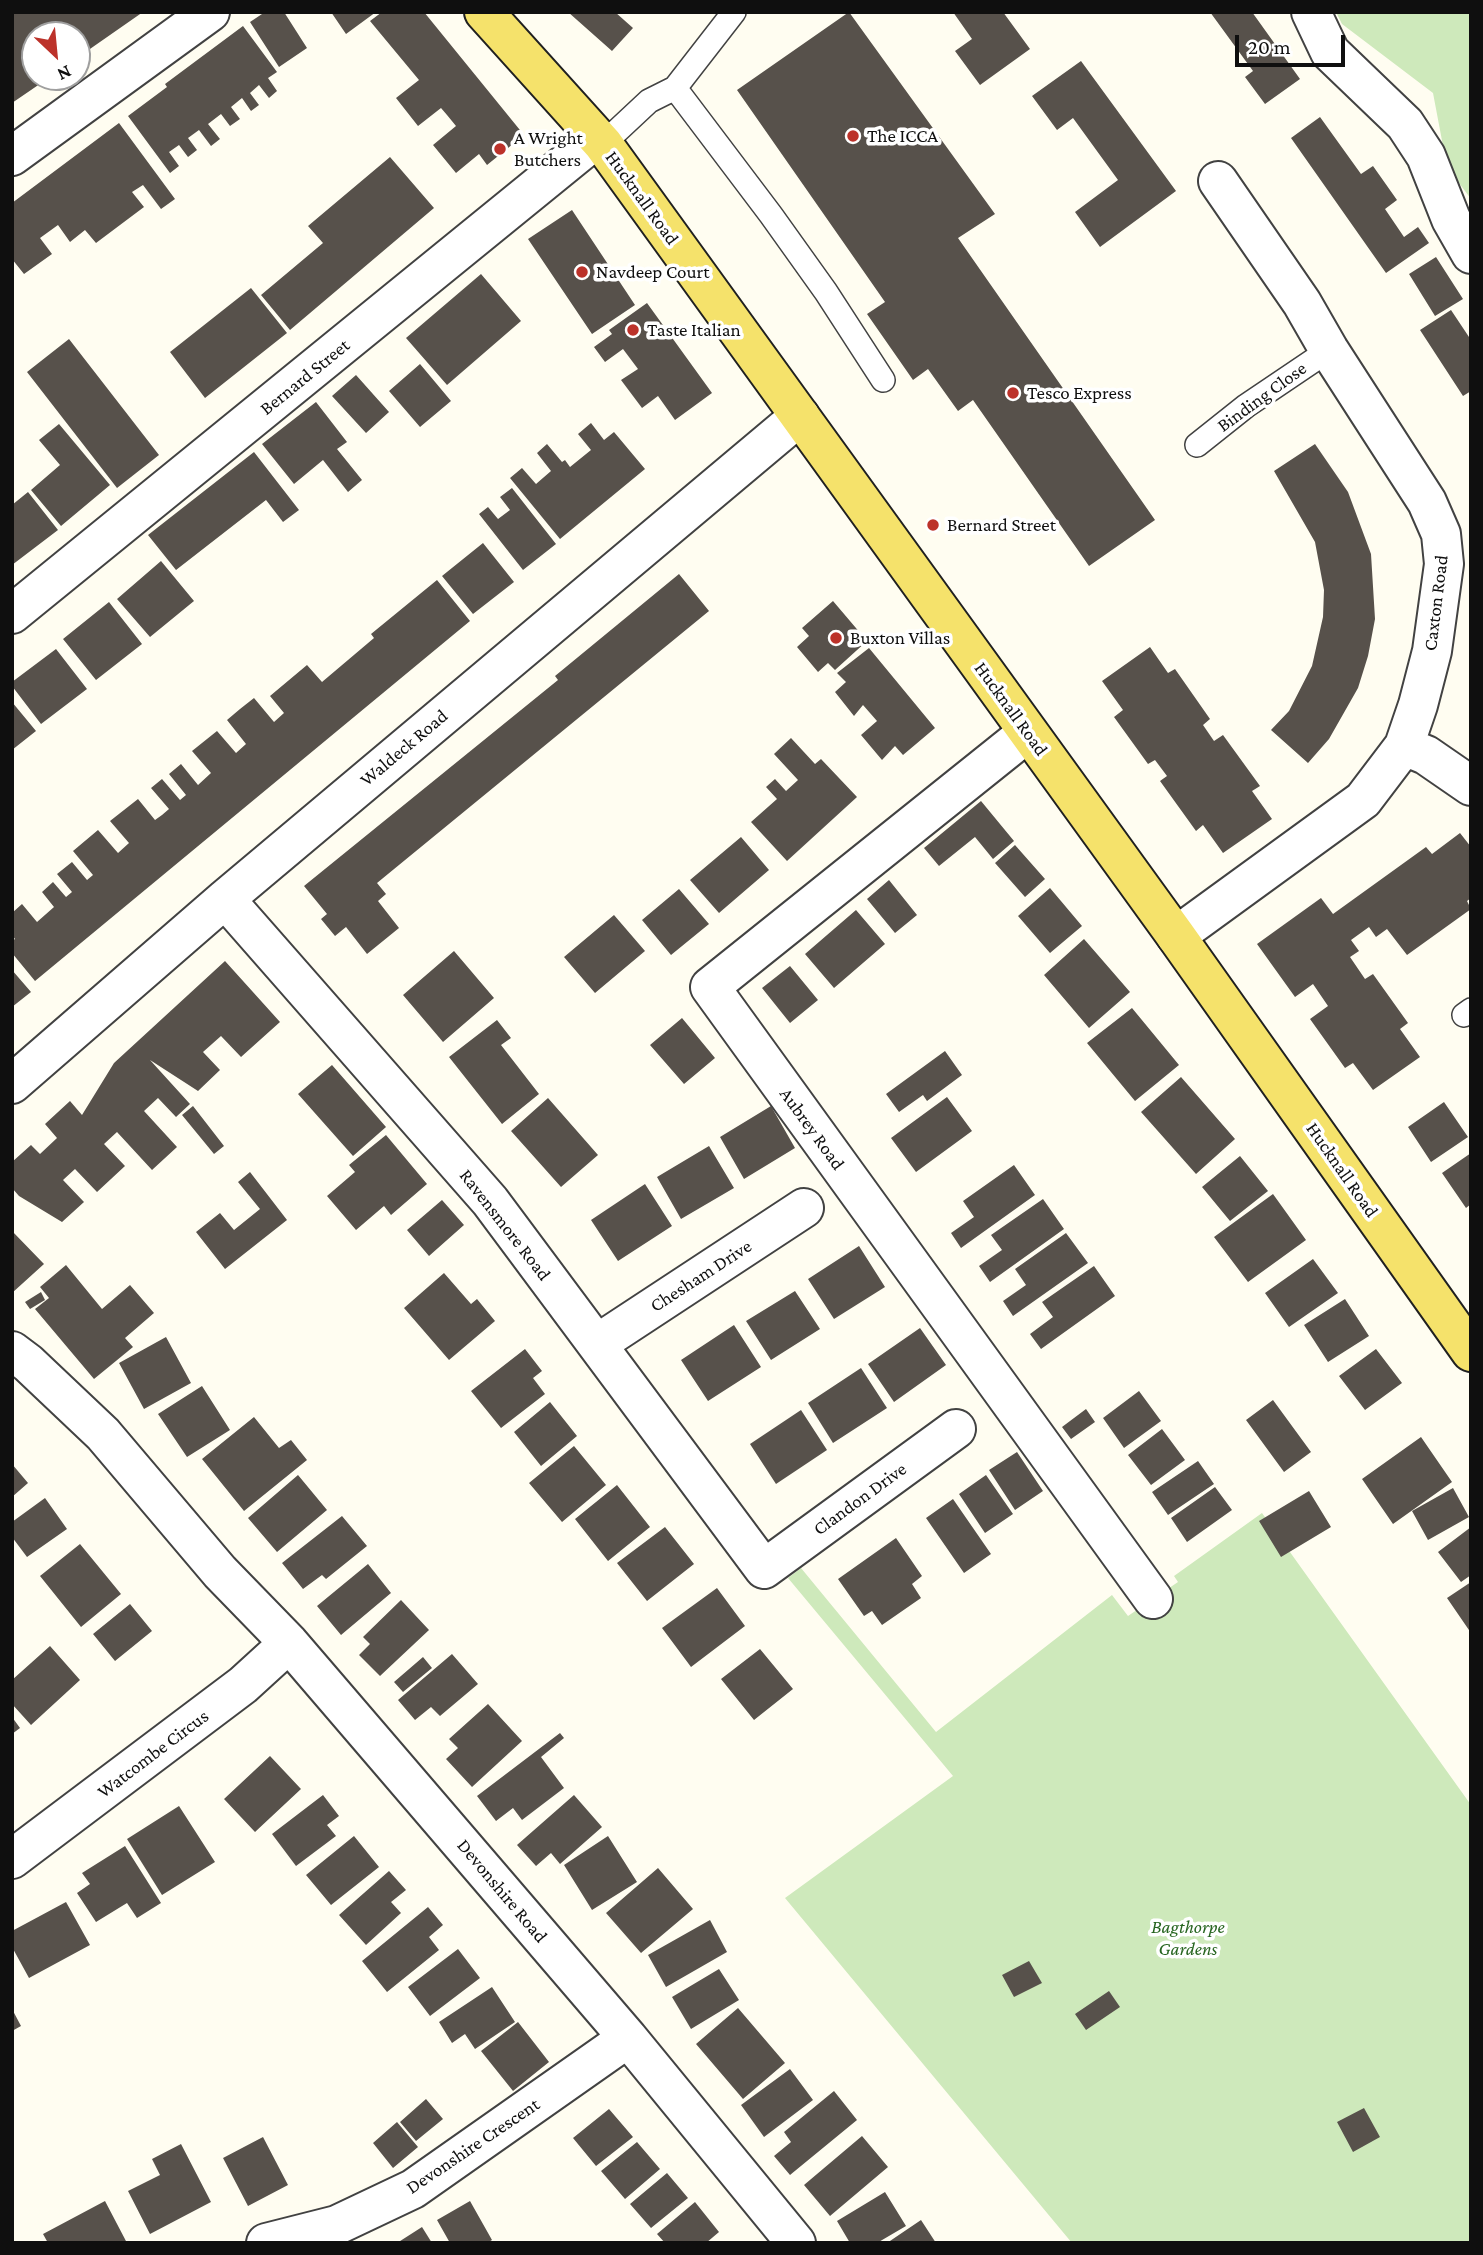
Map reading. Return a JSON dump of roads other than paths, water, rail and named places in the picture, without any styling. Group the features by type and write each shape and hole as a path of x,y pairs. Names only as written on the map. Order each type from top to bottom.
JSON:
{"main road":[{"name":"Hucknall Road","path":"484,12 600,141 1176,936 1471,1352"}],"street":[{"path":"12,156 210,12"},
{"path":"1311,12 1331,52 1405,124 1426,156 1451,219 1471,254"},
{"name":"Bernard Street","path":"12,614 600,141"},
{"name":"Caxton Road","path":"1176,936 1363,800 1404,747 1432,651 1444,564 1456,528 1427,502 1329,350 1302,303 1218,181"},
{"name":"Waldeck Road","path":"12,1084 225,899 800,416"},
{"name":"Aubrey Road","path":"1027,733 710,987 1153,1599"},
{"path":"1404,747 1426,755 1471,786"},
{"name":"Ravensmore Road","path":"225,899 490,1201 764,1569"},
{"name":"Chesham Drive","path":"597,1343 804,1208"},
{"name":"Devonshire Road","path":"12,1351 103,1434 200,1547 289,1643 628,2038 796,2243"},
{"name":"Clandon Drive","path":"764,1569 956,1429"},
{"name":"Watcombe Circus","path":"12,1859 243,1685 289,1643"},
{"name":"Devonshire Crescent","path":"266,2243 337,2225 413,2189 628,2038"}],"lane":[{"path":"600,141 649,101 675,89 734,12"},
{"path":"675,89 779,226 883,380"},
{"name":"Binding Close","path":"1197,445 1246,405 1329,350"}],"place":[{"name":"The ICCA","path":"853,136"},
{"name":"A Wright Butchers","path":"500,149"},
{"name":"Navdeep Court","path":"582,272"},
{"name":"Taste Italian","path":"633,330"},
{"name":"Tesco Express","path":"1013,393"},
{"name":"Bernard Street","path":"933,525"},
{"name":"Buxton Villas","path":"836,638"}],"park label":[{"name":"Bagthorpe Gardens","path":"1188,1938"}]}
